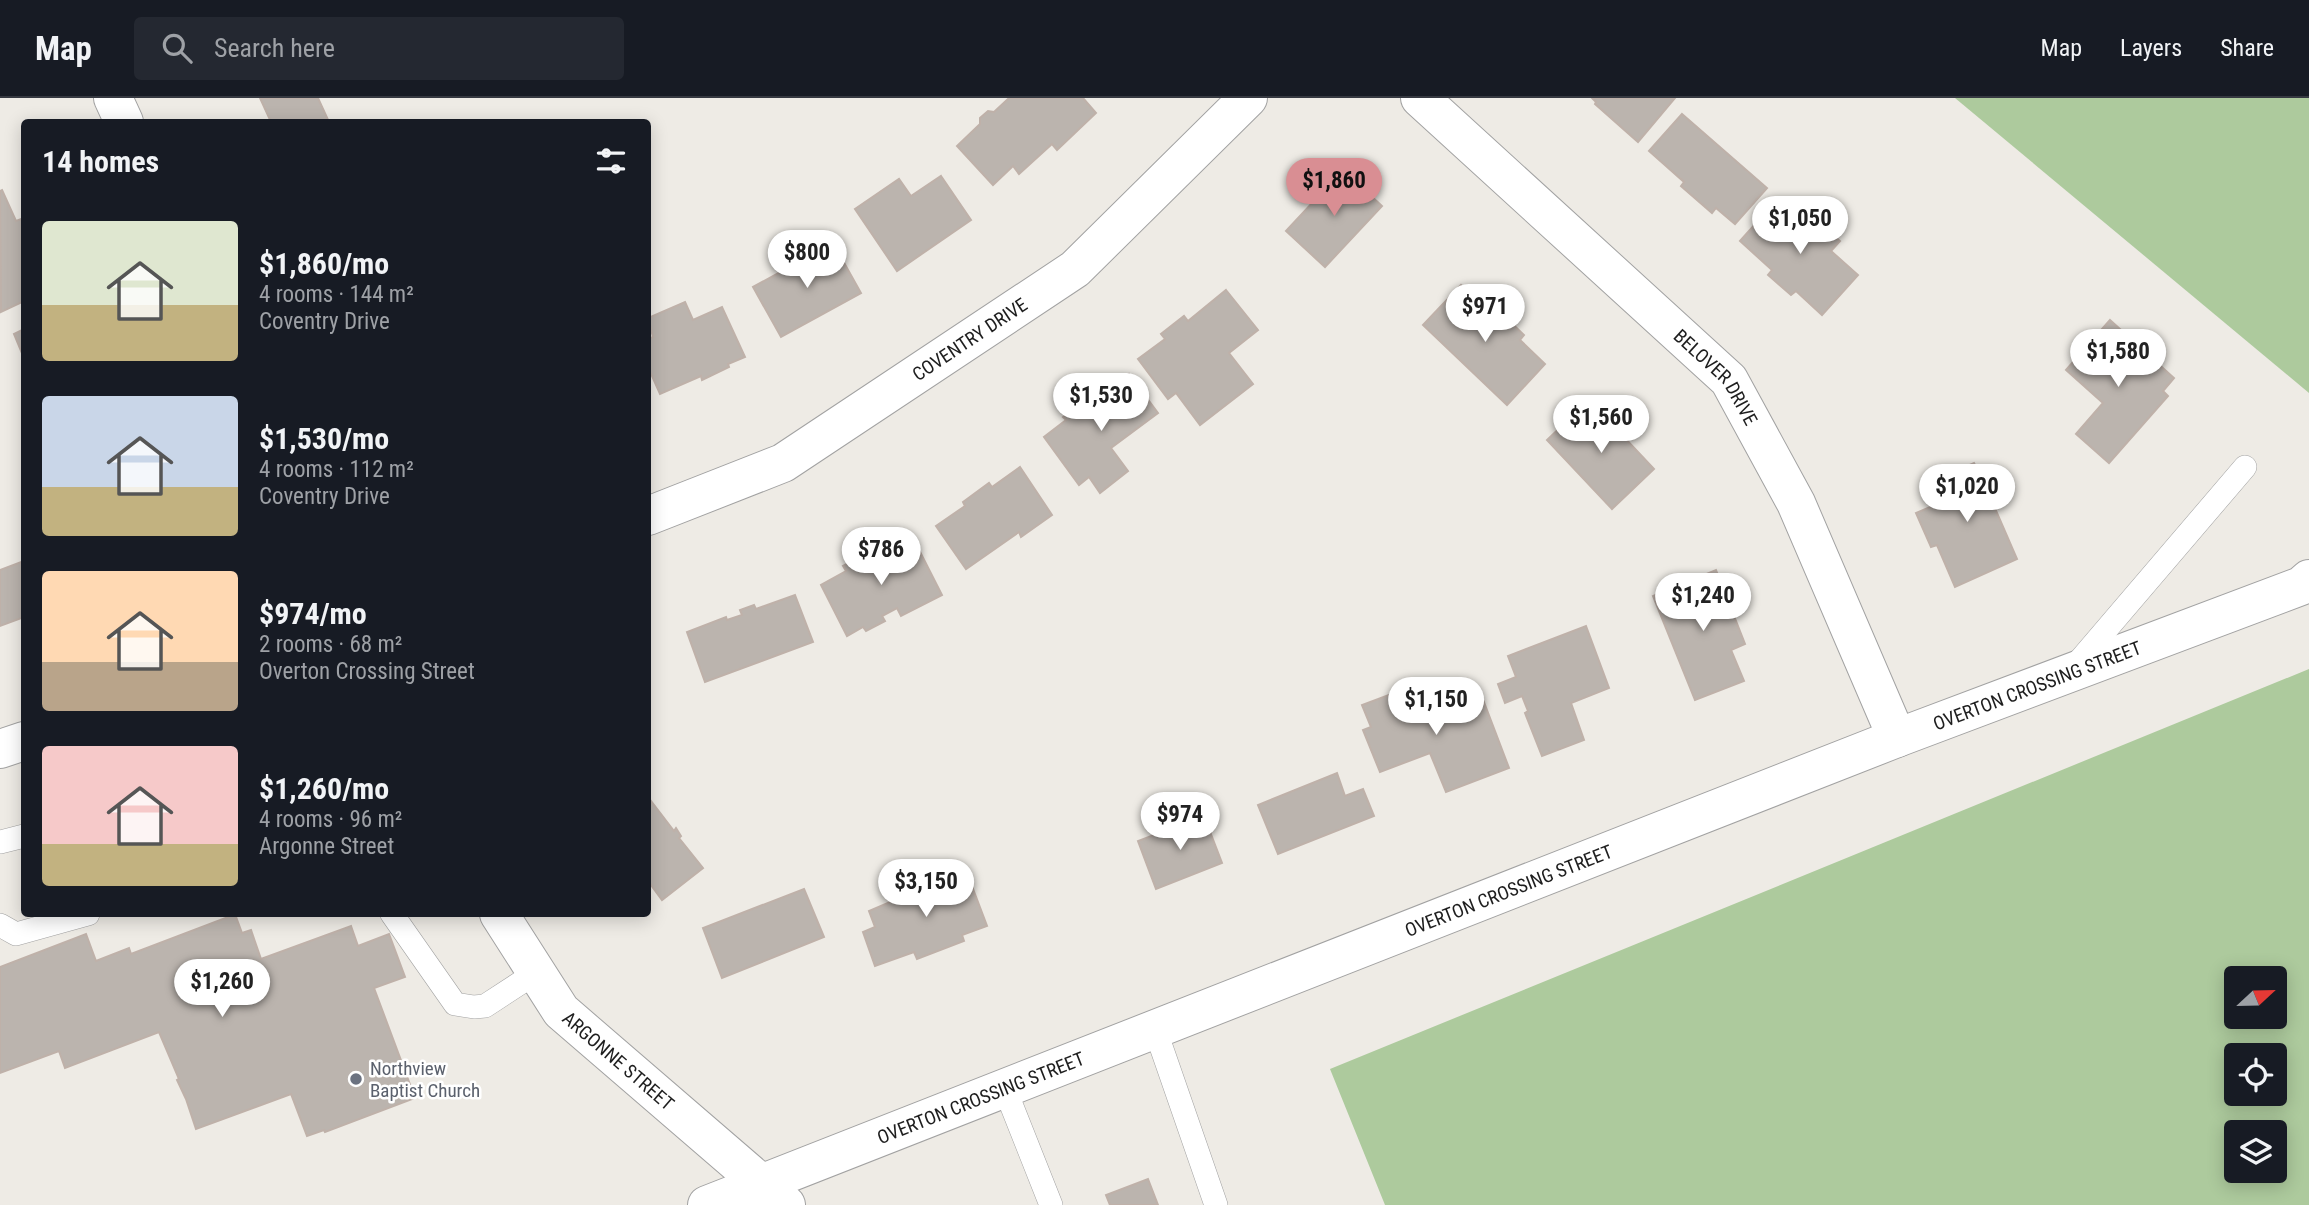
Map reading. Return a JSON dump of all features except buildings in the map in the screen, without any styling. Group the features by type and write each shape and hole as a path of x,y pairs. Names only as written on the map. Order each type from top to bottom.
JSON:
{"street":[{"path":"113,98 123,119"},
{"name":"COVENTRY DRIVE","path":"651,515 783,463 1075,269 1248,98"},
{"name":"BELOVER DRIVE","path":"1420,98 1729,380 1796,503 1897,738"},
{"name":"OVERTON CROSSING STREET","path":"707,1205 775,1194 1005,1089 1897,738 2301,586 2309,579"},
{"path":"0,749 21,742"},
{"name":"ARGONNE STREET","path":"501,917 561,1011 775,1194"}],"lane":[{"path":"2068,673 2245,467"},
{"path":"0,842 21,837"},
{"path":"8,930 73,917"},
{"path":"394,917 455,1004 485,1006 537,972"},
{"path":"1156,1029 1216,1205"},
{"path":"1005,1089 1051,1205"}],"green space":[{"path":"1955,98 2309,98 2309,393"},
{"path":"2309,669 2309,1205 1385,1205 1330,1069"}],"place":[{"name":"Northview Baptist Church","path":"356,1079"}]}
